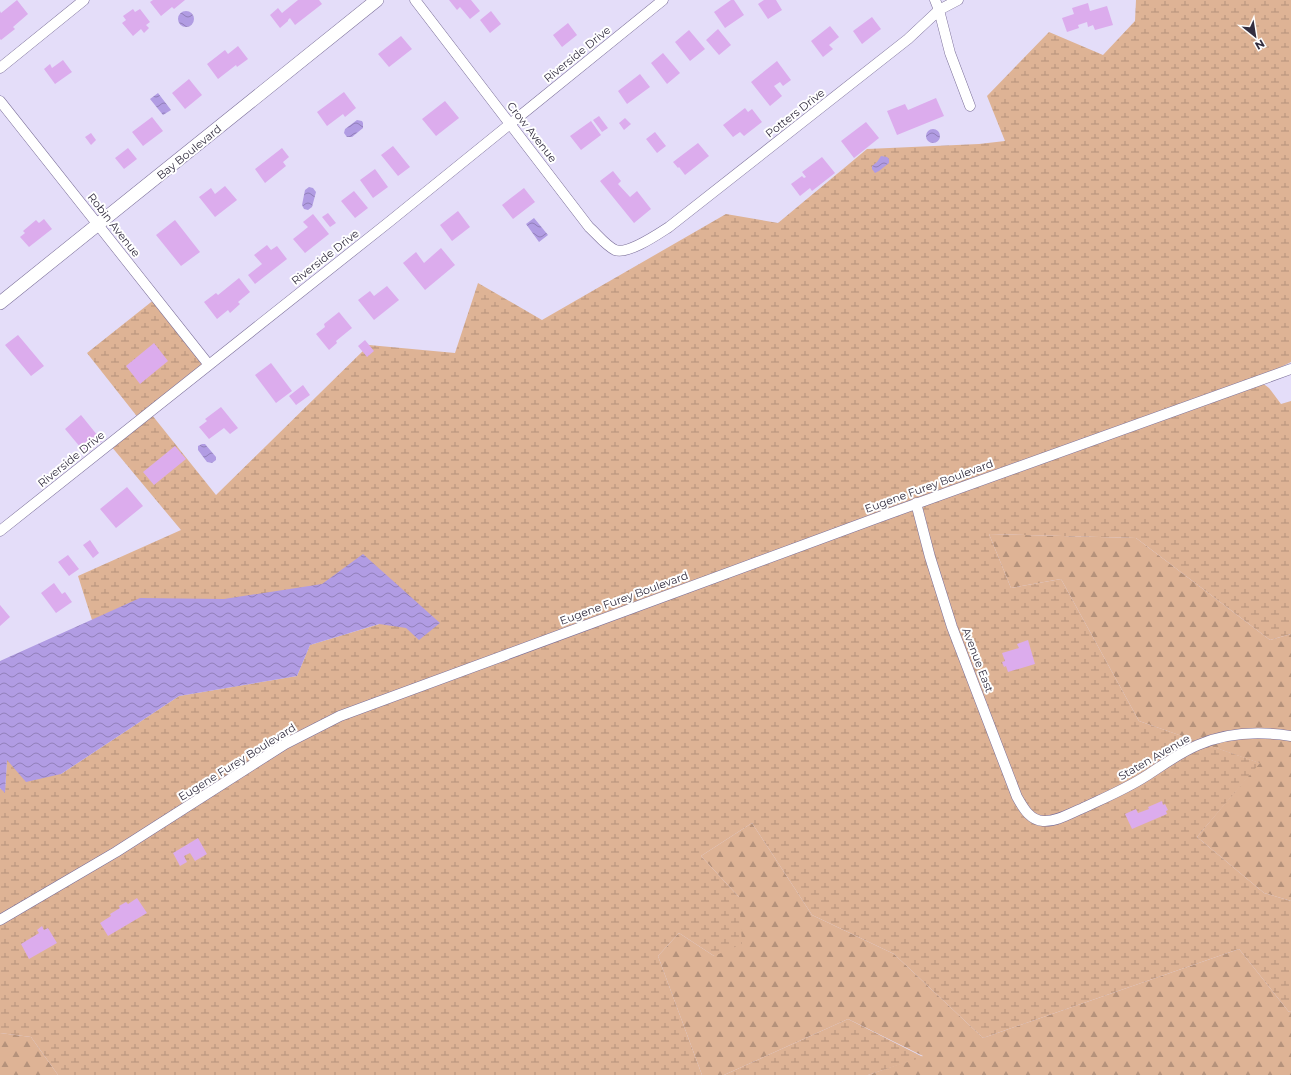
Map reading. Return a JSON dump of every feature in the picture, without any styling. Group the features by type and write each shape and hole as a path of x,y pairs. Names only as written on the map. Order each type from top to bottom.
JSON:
{"street":[{"path":"0,68 84,0"},
{"name":"Bay Boulevard","path":"0,303 377,0"},
{"name":"Crow Avenue","path":"415,0 589,226 608,246 616,251 624,251 645,242"},
{"name":"Riverside Drive","path":"0,531 389,222 663,0"},
{"path":"935,0 950,53 970,106"},
{"name":"Potters Drive","path":"645,242 669,227 902,44 939,10 958,0"},
{"name":"Robin Avenue","path":"0,101 209,365"},
{"name":"Eugene Furey Boulevard","path":"0,920 116,852 285,744 340,716 916,503 1291,369"},
{"name":"Avenue East","path":"916,503 930,557 952,627 1017,797 1027,813 1034,818"},
{"name":"Staten Avenue","path":"1034,818 1042,821 1068,815 1127,787 1178,755 1215,738 1254,733 1291,736"}],"green space":[{"path":"1136,0 1291,0 1291,362 1257,379 1269,388 1281,404 1291,401 1291,634 1270,640 1136,538 989,534 1011,588 1061,579 1139,721 1260,763 1197,837 1264,893 1291,901 1291,1011 1289,1012 1239,949 983,1038 894,954 812,915 752,823 701,856 739,897 742,944 714,956 679,933 658,956 702,1075 58,1075 31,1037 0,1033 0,788 5,792 7,759 61,774 179,696 297,676 310,645 396,619 440,623 321,585 92,620 78,576 181,530 111,446 143,424 87,353 160,295 212,367 152,415 216,495 369,345 455,353 478,283 542,320 726,214 778,223 867,149 979,144 1005,141 987,96 1049,32 1103,55 1135,21"},
{"path":"989,534 1136,538 1270,640 1291,634 1291,901 1264,893 1197,837 1259,763 1139,721 1061,579 1011,588"},
{"path":"752,823 812,915 894,954 983,1038 1239,949 1289,1012 1291,1011 1291,1075 868,1075 923,1056 848,1019 724,1075 702,1075 658,956 679,933 714,956 739,897 701,856"},
{"path":"848,1019 923,1057 868,1075 724,1075"},
{"path":"0,1033 31,1037 58,1075 0,1075"}],"water":[{"path":"183,11 189,11 194,16 192,25 189,27 183,27 178,22 178,16"},
{"path":"158,93 171,110 163,115 150,99"},
{"path":"357,120 362,121 363,128 352,137 347,137 344,133 345,129"},
{"path":"930,129 936,129 940,133 940,139 936,143 930,143 926,139 926,133"},
{"path":"881,156 887,157 889,159 889,163 875,173 872,166"},
{"path":"309,187 313,188 316,192 312,207 308,210 304,209 302,205 305,190"},
{"path":"534,218 548,235 539,242 526,224"},
{"path":"205,444 216,457 216,460 212,463 207,462 198,450 198,446"},
{"path":"363,554 440,623 419,640 406,628 379,624 310,645 297,676 179,696 61,774 26,782 7,760 5,793 0,788 0,661 140,598 224,599 322,584"}],"building":[{"path":"17,0 28,14 13,27 15,29 1,40 0,11 1,13"},
{"path":"153,0 185,0 174,9 172,7 161,16 150,2"},
{"path":"298,0 319,0 322,4 295,25 290,18 280,28 270,15 278,8 282,13"},
{"path":"449,0 471,0 480,11 470,19 460,7 457,10"},
{"path":"731,0 734,0 744,15 725,28 714,12"},
{"path":"764,0 776,0 782,10 768,19 758,4"},
{"path":"1088,3 1090,11 1107,6 1113,25 1095,30 1093,25 1088,27 1087,22 1078,25 1079,28 1067,32 1062,18 1074,14 1072,8"},
{"path":"133,9 135,12 140,9 150,22 146,25 149,28 144,33 141,29 133,36 122,23 126,20 123,16"},
{"path":"491,11 501,24 490,33 480,20"},
{"path":"872,17 881,29 862,44 853,31"},
{"path":"568,23 577,35 562,47 553,35"},
{"path":"830,26 839,37 829,45 833,49 823,57 811,41"},
{"path":"718,29 731,45 719,55 706,40"},
{"path":"689,30 705,49 690,61 675,42"},
{"path":"401,36 412,49 389,67 378,54"},
{"path":"238,46 248,59 237,67 236,65 218,79 207,64 225,50 228,54"},
{"path":"663,53 680,73 667,84 651,63"},
{"path":"63,60 72,72 55,84 44,69 50,64 52,68"},
{"path":"777,61 791,80 783,86 780,82 774,86 782,96 770,106 751,82"},
{"path":"640,74 650,87 627,104 618,91"},
{"path":"189,79 202,95 185,109 172,93"},
{"path":"344,92 356,108 345,117 343,114 327,126 317,112"},
{"path":"936,98 944,116 897,135 887,111 905,104 908,110"},
{"path":"445,101 459,118 436,136 422,119"},
{"path":"745,108 748,112 752,109 762,122 744,136 740,132 733,137 723,125"},
{"path":"599,116 608,128 602,132 593,120"},
{"path":"152,117 163,131 143,146 132,132"},
{"path":"625,118 631,124 624,130 619,123"},
{"path":"591,121 601,135 581,150 570,136"},
{"path":"866,122 879,138 854,158 841,141"},
{"path":"655,132 666,146 657,153 646,139"},
{"path":"91,133 96,140 91,145 85,137"},
{"path":"698,143 709,156 685,175 673,162"},
{"path":"393,146 410,167 398,176 381,155"},
{"path":"128,148 137,159 124,169 115,158"},
{"path":"282,148 289,157 283,162 286,166 265,183 255,169"},
{"path":"822,157 835,173 812,191 810,188 800,196 791,184 802,176 804,178 806,177 802,172"},
{"path":"375,169 388,187 373,198 360,180"},
{"path":"613,171 621,181 618,184 630,197 637,191 651,209 634,223 600,181"},
{"path":"225,186 237,200 215,217 199,197 211,188 215,194"},
{"path":"524,188 535,202 513,219 502,205"},
{"path":"354,191 368,208 355,218 341,201"},
{"path":"458,211 470,227 452,241 440,225"},
{"path":"328,213 336,223 330,227 322,217"},
{"path":"313,214 329,234 305,253 293,239 308,227 303,222"},
{"path":"44,219 52,229 29,247 20,237 25,233 23,231 36,220 39,223"},
{"path":"175,220 200,252 181,266 156,235"},
{"path":"267,245 271,250 277,246 287,259 255,284 248,275 262,264 254,255"},
{"path":"441,248 455,265 425,290 403,263 416,252 424,263"},
{"path":"239,278 250,292 238,302 240,304 230,313 228,310 217,319 204,302 216,293 218,295"},
{"path":"387,286 399,300 374,320 358,300 370,291 374,296"},
{"path":"339,312 352,328 336,341 337,343 329,350 316,334 325,327 324,324"},
{"path":"18,335 44,366 31,376 5,345"},
{"path":"365,340 374,351 367,357 358,346"},
{"path":"154,343 168,361 140,384 126,366"},
{"path":"271,363 292,391 276,403 255,375"},
{"path":"303,385 310,395 296,405 289,396"},
{"path":"221,407 238,428 230,434 224,428 209,439 199,427 207,421 205,419"},
{"path":"81,415 102,441 86,454 65,429"},
{"path":"175,446 186,459 154,485 143,472"},
{"path":"127,487 143,506 116,528 100,509"},
{"path":"90,540 99,553 93,558 83,545"},
{"path":"68,555 79,569 69,576 58,562"},
{"path":"54,583 62,594 65,592 72,602 56,613 41,593"},
{"path":"0,605 10,617 0,626"},
{"path":"1028,640 1035,664 1008,672 1006,666 1004,667 1002,662 1005,661 1002,653 1019,648 1017,644"},
{"path":"1162,801 1163,805 1165,804 1168,810 1166,811 1167,814 1132,829 1125,814 1136,809 1138,813 1149,809 1148,807"},
{"path":"198,838 207,854 195,861 190,853 184,856 187,862 180,866 173,853"},
{"path":"137,898 147,913 108,936 100,923 120,908 119,906 126,902 128,904"},
{"path":"42,926 44,930 48,928 57,943 29,959 21,944 39,933 37,930"}]}
